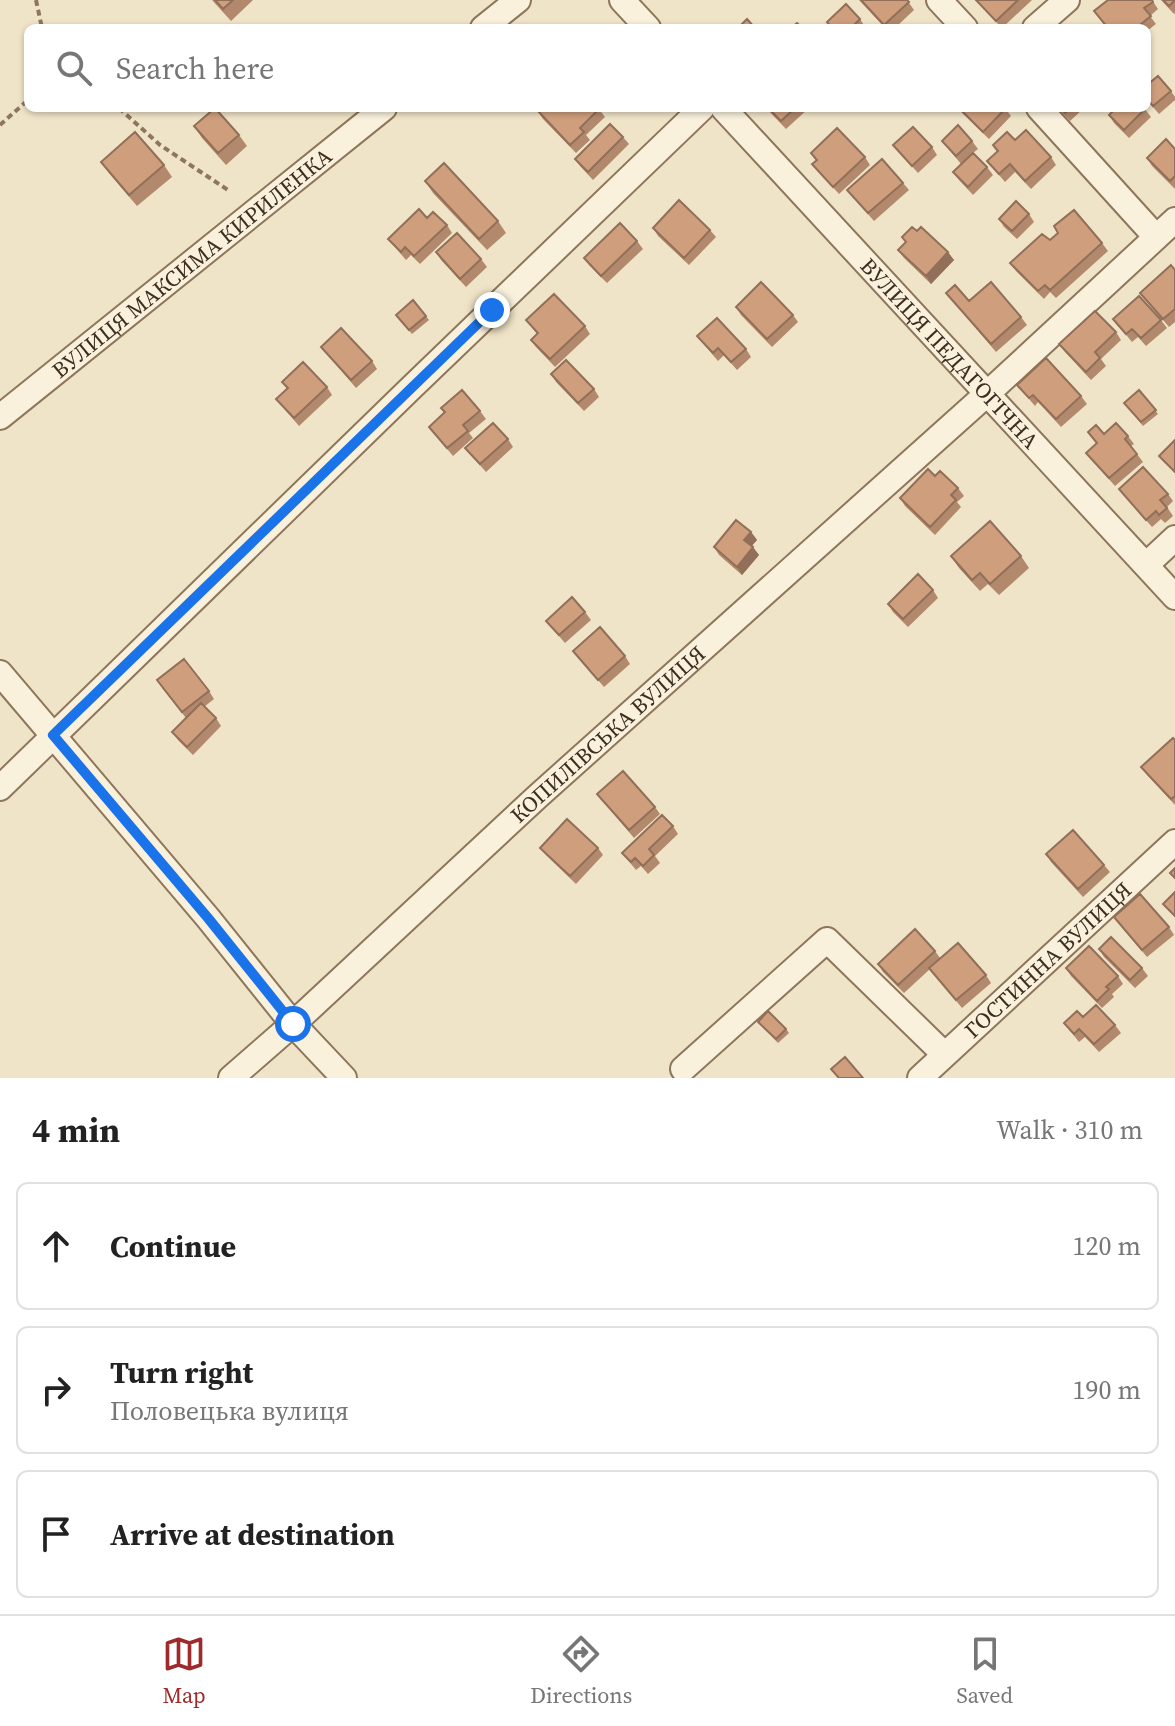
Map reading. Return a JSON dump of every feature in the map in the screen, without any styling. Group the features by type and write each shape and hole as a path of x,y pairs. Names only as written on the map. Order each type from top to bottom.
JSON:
{"street":[{"path":"488,24 518,0"},
{"path":"622,0 644,24"},
{"path":"939,0 961,24"},
{"path":"1040,24 1067,0"},
{"name":"ВУЛИЦЯ МАКСИМА КИРИЛЕНКА","path":"0,417 379,112"},
{"path":"0,788 698,112"},
{"name":"ВУЛИЦЯ ПЕДАГОГІЧНА","path":"727,112 1175,597"},
{"path":"1043,112 1156,237"},
{"name":"КОПИЛІВСЬКА ВУЛИЦЯ","path":"231,1078 1175,220"},
{"path":"1146,565 1175,538"},
{"path":"0,673 208,918 293,1024 344,1078"},
{"name":"ГОСТИННА ВУЛИЦЯ","path":"920,1078 1175,842"},
{"path":"683,1069 827,940 944,1054"}],"path":[{"path":"36,0 41,24"},
{"path":"0,125 24,104"},
{"path":"123,112 160,145 228,190"}],"building":[{"path":"215,0 233,0 223,9"},
{"path":"861,0 909,2 885,24"},
{"path":"976,0 1018,0 996,21"},
{"path":"1108,0 1153,2 1144,8 1151,16 1141,24 1105,24 1094,11"},
{"path":"846,4 860,19 855,24 827,22"},
{"path":"1158,76 1171,91 1153,106 1151,104 1151,82"},
{"path":"210,112 219,112 239,135 218,153 194,126"},
{"path":"539,112 596,112 580,128 584,132 570,145"},
{"path":"772,112 791,112 781,121"},
{"path":"963,112 1002,112 983,132"},
{"path":"1112,112 1142,112 1124,130 1109,115"},
{"path":"610,124 623,137 588,172 575,159"},
{"path":"958,125 972,141 956,156 942,141"},
{"path":"913,127 932,147 912,166 893,145"},
{"path":"837,128 865,157 833,187 812,164 817,160 811,153"},
{"path":"1026,130 1051,157 1025,181 1010,164 999,174 987,161 998,151 993,145 1007,132 1015,140"},
{"path":"135,132 164,165 129,195 101,162"},
{"path":"1166,139 1175,149 1175,176 1170,181 1147,158"},
{"path":"973,153 987,167 968,187 953,172"},
{"path":"882,159 903,183 868,213 847,190"},
{"path":"444,163 498,221 479,239 425,181"},
{"path":"679,200 710,230 684,258 653,228"},
{"path":"1016,201 1029,214 1012,231 999,219"},
{"path":"419,209 427,218 433,212 447,225 414,256 405,247 401,252 388,239"},
{"path":"1074,210 1102,243 1050,290 1045,285 1038,291 1010,263 1042,234 1050,240 1058,233 1054,226"},
{"path":"620,223 637,241 601,276 584,258"},
{"path":"912,227 917,231 921,227 948,252 926,276 898,250 906,242 902,237"},
{"path":"457,233 481,259 460,279 436,252"},
{"path":"1171,265 1175,270 1175,309 1163,319 1140,293"},
{"path":"761,282 793,315 767,339 736,307"},
{"path":"991,282 1021,317 991,344 946,293 955,285 969,301"},
{"path":"554,294 585,326 550,359 531,340 538,333 526,320"},
{"path":"1139,296 1161,320 1141,338 1132,329 1126,334 1113,319"},
{"path":"413,300 426,316 409,330 396,315"},
{"path":"1095,311 1116,332 1095,352 1100,358 1086,372 1059,344"},
{"path":"717,318 746,349 731,362 718,348 713,353 697,336"},
{"path":"341,328 372,361 351,380 321,347"},
{"path":"1046,358 1081,396 1056,419 1033,395 1029,398 1017,385"},
{"path":"566,360 594,389 578,403 551,374"},
{"path":"303,362 327,387 294,418 276,399 288,388 282,382"},
{"path":"462,390 480,411 463,425 468,431 447,448 429,427 445,412 441,408"},
{"path":"1139,390 1156,410 1141,422 1124,403"},
{"path":"493,423 508,439 480,464 465,448"},
{"path":"1116,423 1128,436 1125,439 1137,454 1109,478 1086,453 1097,443 1088,432 1096,425 1104,434"},
{"path":"1175,440 1175,472 1159,456"},
{"path":"1143,467 1168,494 1160,500 1167,508 1159,515 1156,511 1146,520 1119,489"},
{"path":"928,469 935,476 940,471 958,488 951,495 956,500 930,527 900,498"},
{"path":"736,520 751,532 744,540 753,547 737,567 714,547"},
{"path":"990,521 1021,556 990,584 980,573 972,580 951,556"},
{"path":"918,574 933,590 903,619 888,604"},
{"path":"572,597 585,612 559,635 546,621"},
{"path":"600,627 625,656 598,680 573,651"},
{"path":"184,659 209,691 182,712 157,680"},
{"path":"201,703 216,718 187,747 172,732"},
{"path":"1173,738 1175,796 1171,799 1141,767"},
{"path":"623,771 655,807 629,830 597,794"},
{"path":"662,815 673,826 649,849 654,855 643,866 635,858 631,862 622,853"},
{"path":"567,819 598,848 570,876 540,848"},
{"path":"1073,830 1104,865 1078,889 1046,854"},
{"path":"1175,892 1175,916 1163,904"},
{"path":"1140,894 1169,927 1142,950 1114,917"},
{"path":"915,929 935,951 898,985 878,964"},
{"path":"1111,937 1142,968 1130,980 1099,949"},
{"path":"958,943 986,975 956,1000 929,968"},
{"path":"1089,946 1118,976 1097,1001 1066,968"},
{"path":"1096,1005 1115,1025 1094,1044 1079,1029 1074,1034 1064,1023 1077,1011 1083,1017"},
{"path":"768,1011 786,1029 776,1039 758,1022"},
{"path":"845,1057 863,1078 839,1078 831,1069"}],"route":[{"path":"293,1024 53,735 492,310"}]}
